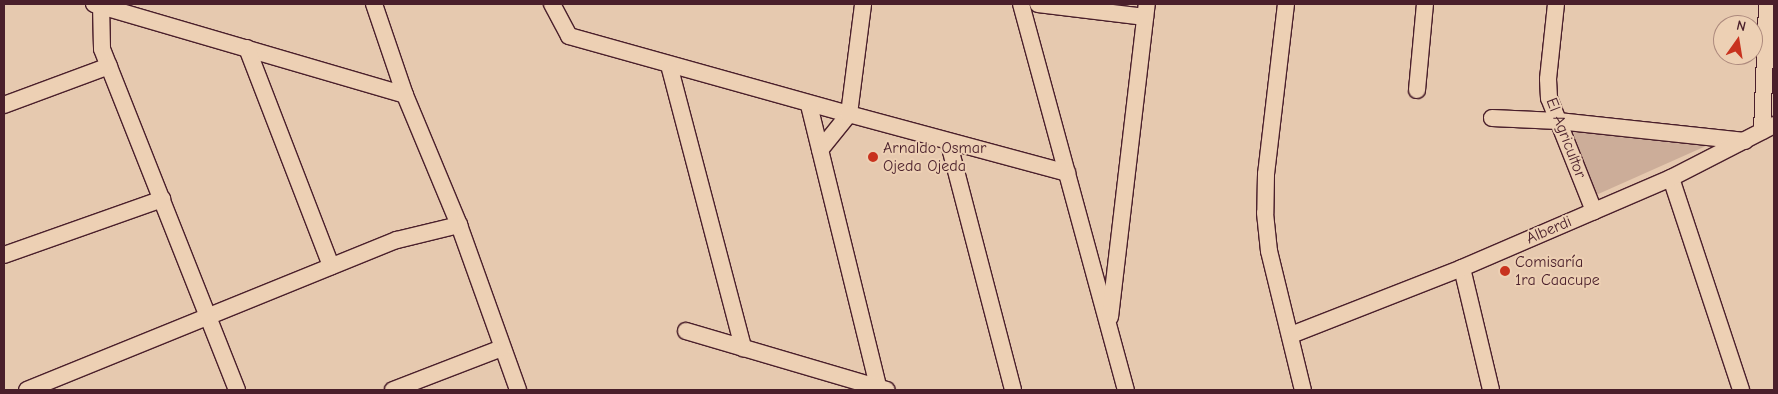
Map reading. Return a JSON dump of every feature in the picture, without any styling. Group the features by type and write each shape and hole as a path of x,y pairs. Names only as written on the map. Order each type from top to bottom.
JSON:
{"street":[{"path":"237,390 102,49 98,4 405,95"},
{"path":"374,4 405,95 459,225 518,390"},
{"path":"552,4 569,36 808,105 849,114 949,144 1067,173"},
{"path":"820,150 849,114 863,4"},
{"path":"1021,4 1126,390"},
{"path":"1038,4 1146,11 1109,326"},
{"path":"1286,4 1266,174 1266,213 1269,251 1303,390"},
{"path":"1417,90 1425,4"},
{"name":"El Agricultor","path":"1556,4 1548,79 1549,98 1594,211"},
{"path":"1767,4 1768,128"},
{"path":"247,48 331,266"},
{"path":"669,65 743,348"},
{"path":"4,105 109,66"},
{"path":"808,105 882,389"},
{"path":"1492,118 1558,121 1745,141"},
{"name":"Alberdi","path":"1291,335 1462,268 1671,178 1768,128"},
{"path":"949,144 1013,390"},
{"path":"1671,178 1742,390"},
{"path":"4,254 162,199"},
{"path":"27,390 208,315 398,240 459,225"},
{"path":"1462,268 1491,390"},
{"path":"686,331 882,389"},
{"path":"393,390 502,348"}],"shaded area":[{"path":"1572,129 1715,142 1596,195"}],"place":[{"name":"Arnaldo Osmar Ojeda Ojeda","path":"873,157"},
{"name":"Comisaría 1ra Caacupe","path":"1505,271"}]}
